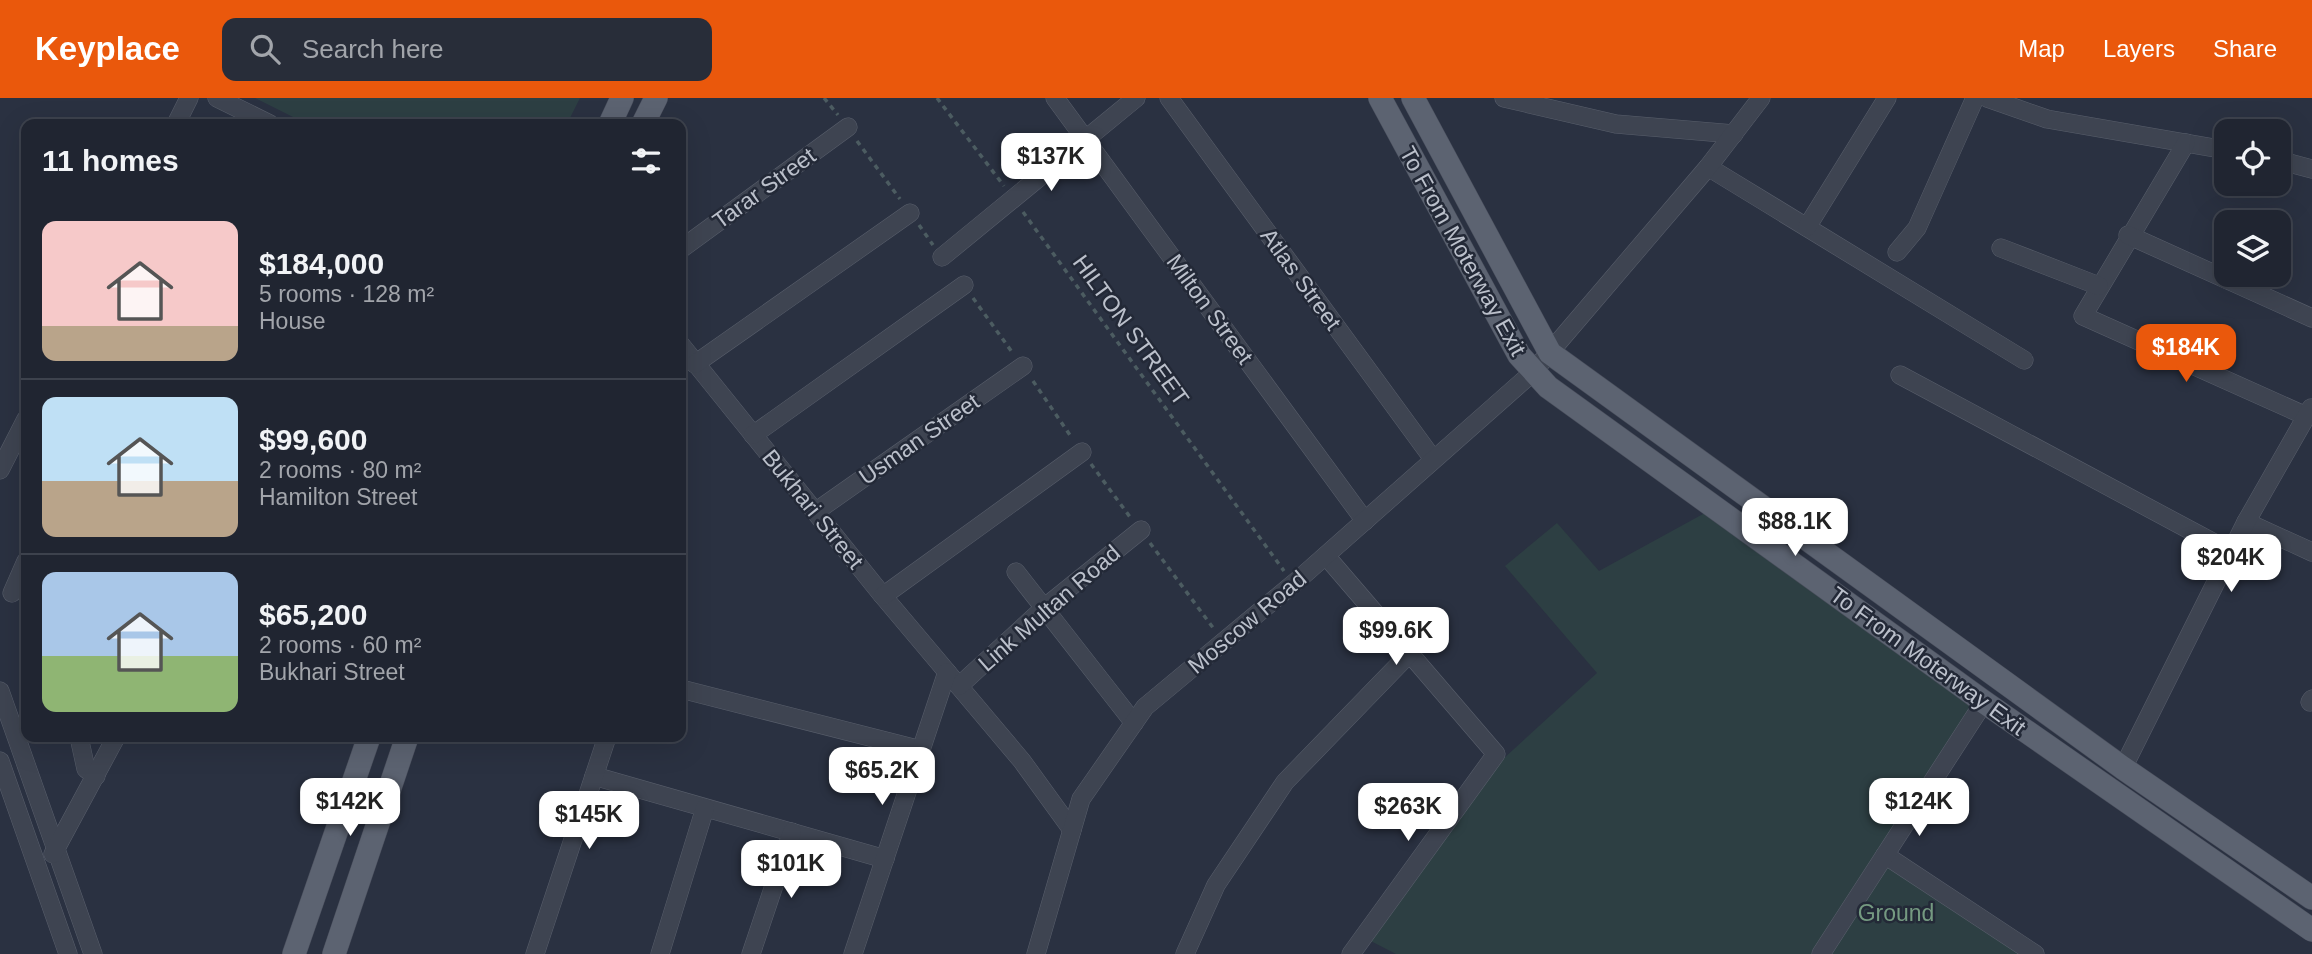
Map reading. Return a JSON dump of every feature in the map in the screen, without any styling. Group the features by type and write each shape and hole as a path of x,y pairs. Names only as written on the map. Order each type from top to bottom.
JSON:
{"main road":[{"path":"612,119 622,98"},
{"path":"646,119 656,98"},
{"name":"To From Moterway Exit","path":"1380,98 1519,355 1532,373 1612,436 1984,702 2312,930"},
{"name":"To From Moterway Exit","path":"1413,98 1550,353 2123,768 2312,898"},
{"path":"294,954 367,742"},
{"path":"334,954 405,742"}],"street":[{"path":"178,119 189,98"},
{"path":"217,98 260,119"},
{"name":"Milton Street","path":"1055,98 1365,521"},
{"path":"942,257 1136,98"},
{"name":"Atlas Street","path":"1168,98 1433,459"},
{"path":"1504,98 1616,124 1734,134"},
{"name":"Moscow Road","path":"1036,954 1081,799 1145,707 1293,584 1532,373 1708,167 1761,98"},
{"path":"1807,228 1887,98"},
{"path":"1897,252 1917,228 1975,98"},
{"path":"1987,98 2047,119 2214,148"},
{"name":"Tarar Street","path":"686,245 848,127"},
{"path":"2123,768 2246,522 2309,411 2083,316 2128,235 2186,143"},
{"path":"2291,163 2312,169"},
{"path":"1708,167 2024,360"},
{"path":"695,364 910,213"},
{"path":"2128,235 2312,318"},
{"path":"2001,248 2099,286"},
{"path":"753,435 964,285"},
{"name":"Bukhari Street","path":"686,352 883,596 1022,761 1072,830"},
{"name":"Usman Street","path":"815,512 1023,366"},
{"path":"1900,375 2231,552"},
{"path":"0,470 21,429"},
{"path":"883,596 1082,452"},
{"path":"2246,522 2312,552"},
{"name":"Link Multan Road","path":"953,679 1141,530"},
{"path":"1326,555 1496,754 1351,954"},
{"path":"12,593 21,572"},
{"path":"1016,572 1134,723"},
{"path":"1185,954 1216,885 1285,782 1410,653"},
{"path":"853,954 921,750 953,679"},
{"path":"686,690 921,750"},
{"path":"0,691 93,954"},
{"path":"1821,954 1984,702"},
{"path":"80,742 86,769 96,776"},
{"path":"39,870 56,850 113,742"},
{"path":"535,954 605,742"},
{"path":"0,761 68,954"},
{"path":"594,776 885,859"},
{"path":"660,954 705,808"},
{"path":"751,954 792,832"},
{"path":"1885,855 2027,951"}],"path":[{"name":"HILTON STREET","path":"937,98 1014,199 1293,584"}],"green space":[{"path":"255,98 580,98 570,119 297,119"},
{"name":"Ground","path":"1714,508 1984,702 1885,855 2023,954 1396,954 1363,937 1502,760 1597,673 1505,566 1557,523 1599,571"}]}
